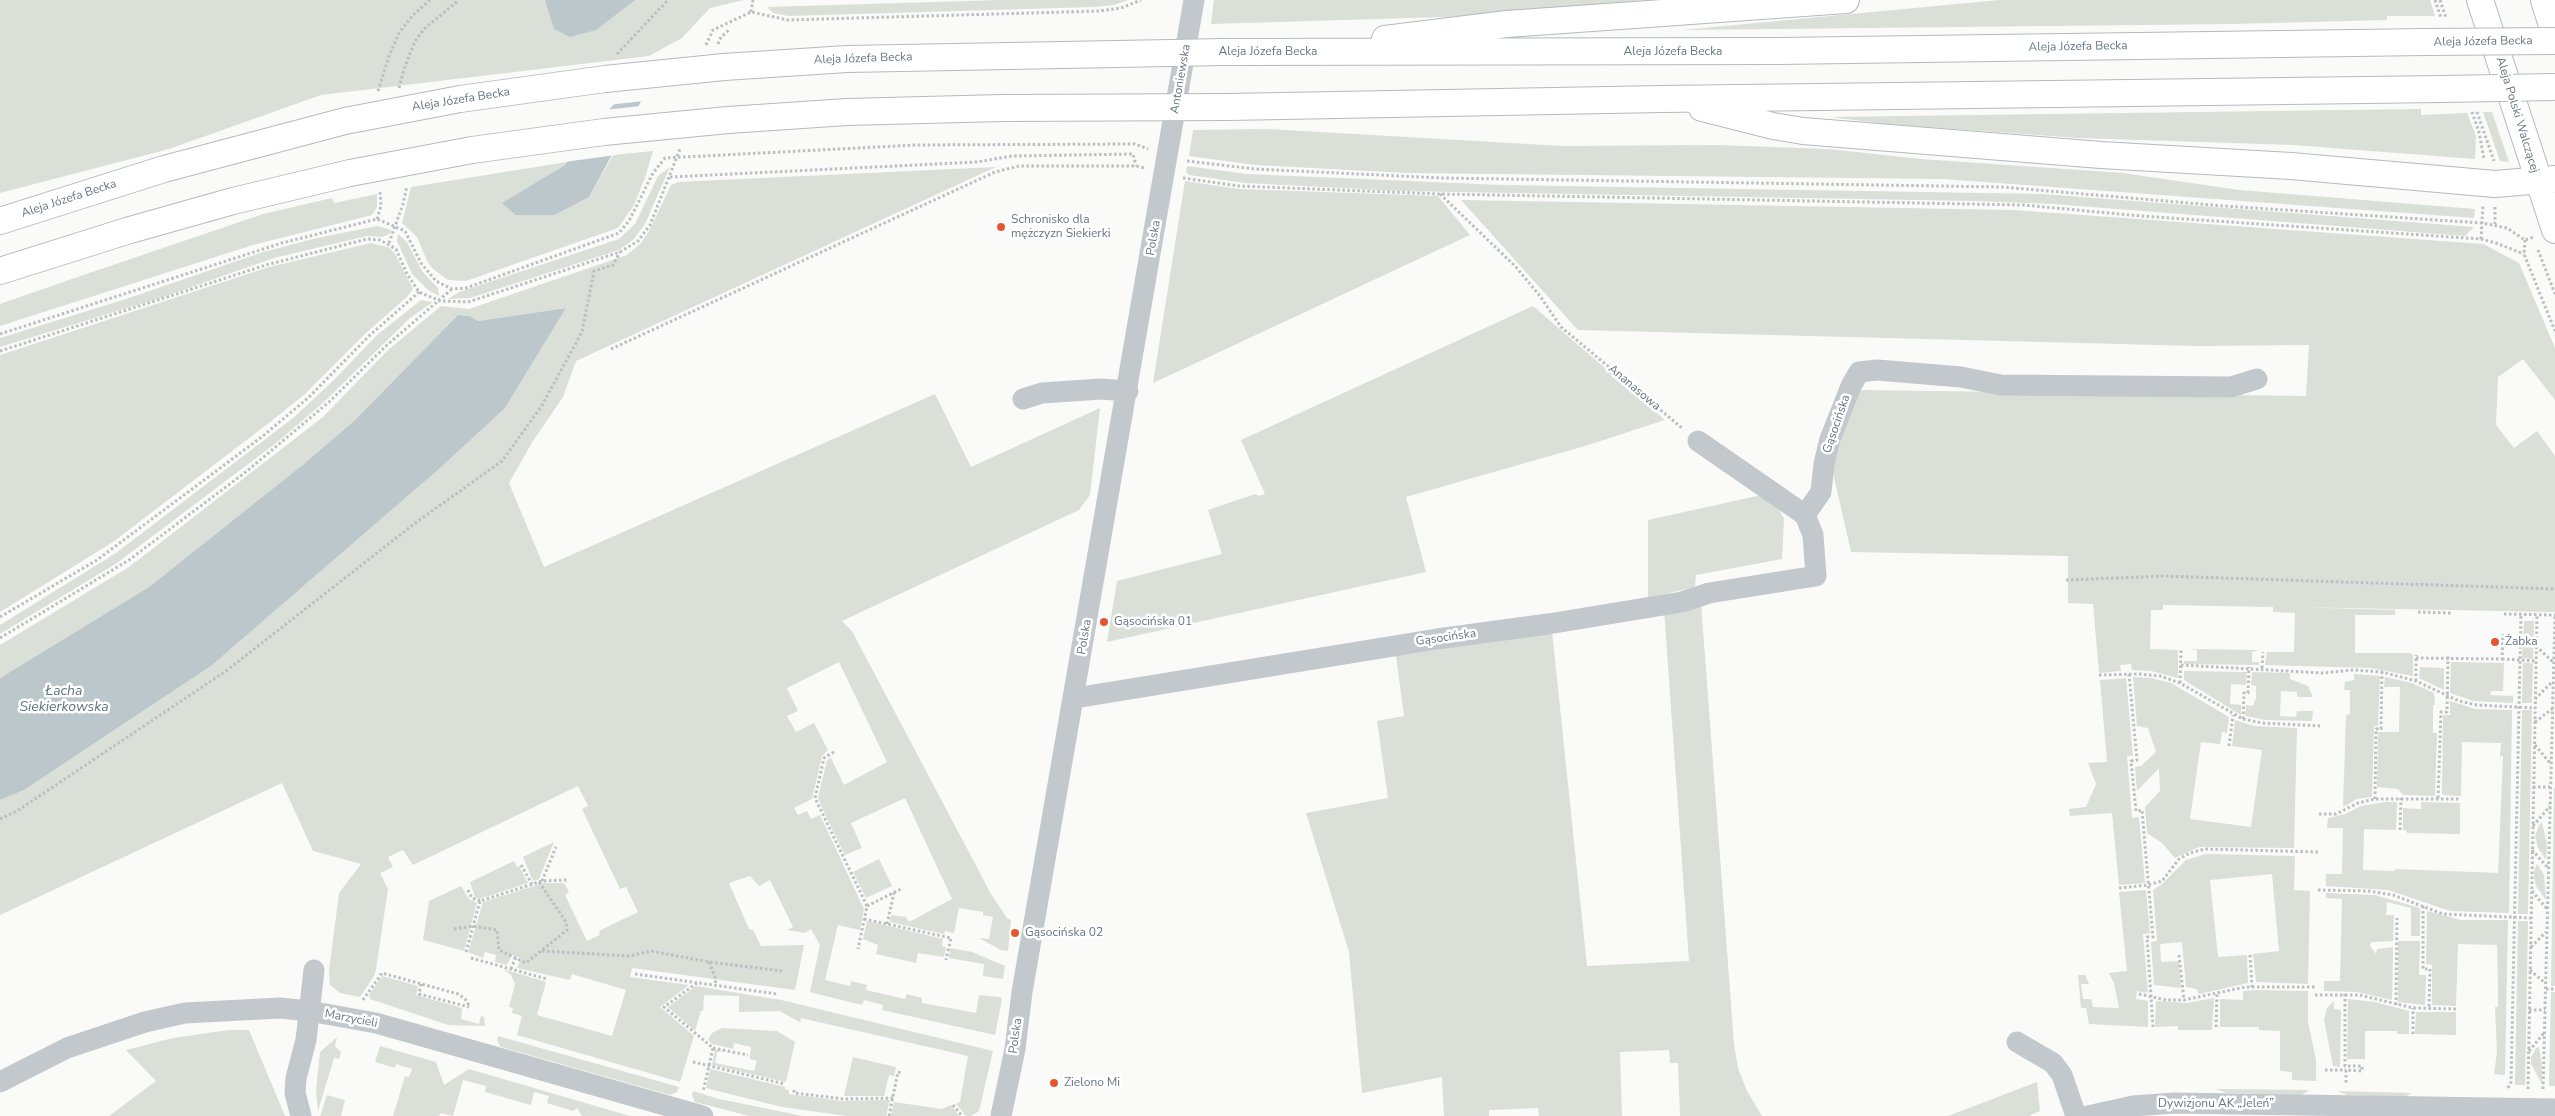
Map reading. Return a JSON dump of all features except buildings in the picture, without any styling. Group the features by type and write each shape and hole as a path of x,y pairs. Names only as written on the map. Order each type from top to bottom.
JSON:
{"main road":[{"path":"1338,51 1383,39 1440,31 1846,0"},
{"name":"Aleja Polski Walczącej","path":"2480,0 2546,180 2546,233"},
{"path":"2544,0 2555,35"},
{"name":"Aleja Józefa Becka","path":"0,221 164,169 345,121 460,99 605,79 724,66 848,59 1224,52 1768,51 2555,41"},
{"path":"0,270 167,219 350,173 481,149 604,132 728,120 847,112 953,109 1228,107 2555,87"},
{"path":"1662,99 1773,126 1803,131 2101,155 2291,166 2484,182 2546,180"}],"street":[{"name":"Antoniewska","path":"1167,163 1194,0"},
{"name":"Polska","path":"1001,1116 1167,163"},
{"name":"Gąsocińska","path":"1075,698 1437,639 1548,624 1682,602 1709,592 1816,576 1813,536 1805,515 1821,492 1824,464 1830,439 1850,388 1859,372 1877,370 1961,377 2001,385 2231,387 2257,379"},
{"path":"1023,399 1042,393 1101,389 1128,391"},
{"path":"1698,442 1805,515"},
{"path":"301,1116 295,1093 298,1064 306,1040 314,970"},
{"name":"Marzycieli","path":"0,1082 66,1048 145,1022 185,1012 244,1008 309,1011 376,1023 703,1116"},
{"path":"2017,1042 2053,1063 2062,1075 2076,1116"},
{"name":"Dywizjonu AK „Jeleń”","path":"2088,1116 2133,1106 2174,1103 2544,1106"}],"path":[{"path":"751,12 753,0"},
{"path":"721,24 751,12 788,20 1080,12 1121,8 1141,0"},
{"path":"2435,0 2441,19"},
{"path":"2470,104 2484,162 2481,240"},
{"path":"0,334 282,242 377,219 405,231 421,263 436,281 452,289 466,288 619,233 630,221 654,173 665,158 916,145 1134,144 1167,163 1239,186 1440,194 2023,205 2150,217 2481,240 2496,242 2524,254"},
{"path":"0,351 266,265 366,239 380,240 396,249 407,274 419,292 440,301 468,302 620,252 638,240 650,225 670,177 977,162 1012,156 1133,154 1136,166"},
{"path":"611,349 995,172 1019,166 1136,166 1167,163 1442,178 2002,187 2224,206 2495,224 2507,228 2525,240"},
{"name":"Ananasowa","path":"1440,194 1515,266 1540,296 1561,327 1698,442"},
{"path":"2495,208 2495,224"},
{"path":"2525,240 2546,233"},
{"path":"2525,240 2524,254 2555,331"},
{"path":"2538,250 2555,294"},
{"path":"0,819 18,811 226,671 414,524 502,461 541,407 582,332 594,271 614,265 620,252"},
{"path":"0,638 129,560 246,471 329,402 387,345 452,289"},
{"path":"0,617 97,560 263,436 309,397 369,336 419,292"},
{"path":"2066,580 2164,576 2555,589"},
{"path":"2418,612 2452,613"},
{"path":"2504,614 2555,615 2551,763 2553,770 2550,787 2544,1032 2544,1106"},
{"path":"2507,1090 2511,1082 2520,614"},
{"path":"2528,1090 2537,615"},
{"path":"2502,659 2503,634"},
{"path":"2536,646 2553,663"},
{"path":"2180,682 2181,650"},
{"path":"2262,668 2263,652"},
{"path":"2416,681 2416,656 2536,661"},
{"path":"2438,798 2441,712 2447,712 2448,657"},
{"path":"2181,665 2262,668 2322,673 2354,670 2382,672 2416,681 2460,701 2477,705 2535,708"},
{"path":"2243,719 2244,693 2248,693 2249,668"},
{"path":"2375,799 2376,729 2381,729 2382,672"},
{"path":"2099,674 2160,676 2180,682 2233,715 2243,719 2262,723 2321,726"},
{"path":"2129,674 2137,760 2131,761 2136,811 2142,810 2153,937 2147,937 2153,998 2153,1027"},
{"path":"2535,700 2553,682"},
{"path":"2534,722 2552,709"},
{"path":"2229,746 2233,715"},
{"path":"2534,744 2551,763"},
{"path":"834,752 824,758 814,798 866,906 858,949"},
{"path":"2533,787 2550,787"},
{"path":"2400,798 2400,830"},
{"path":"2319,814 2336,814 2358,803 2375,799 2460,799"},
{"path":"2533,827 2550,806"},
{"path":"540,881 556,847"},
{"path":"2119,888 2148,885 2162,881 2179,860 2190,853 2205,849 2319,852"},
{"path":"2532,850 2548,869"},
{"path":"522,865 532,884"},
{"path":"468,890 472,898 480,901 540,881 567,880 568,882"},
{"path":"454,929 473,926 498,930 499,950 526,962 567,930 566,922 540,881"},
{"path":"866,906 903,888"},
{"path":"2318,890 2368,891 2393,895 2443,914 2531,918"},
{"path":"2531,890 2547,910"},
{"path":"887,924 894,892"},
{"path":"466,952 480,901"},
{"path":"2423,906 2423,969 2430,969 2430,1009"},
{"path":"2396,1005 2397,918"},
{"path":"864,919 951,938 946,960"},
{"path":"2530,947 2547,932"},
{"path":"542,951 629,956 651,951 708,962 782,971"},
{"path":"2250,954 2252,987"},
{"path":"2179,955 2184,1000"},
{"path":"472,958 547,979"},
{"path":"511,969 517,958"},
{"path":"708,962 716,980 715,985"},
{"path":"2530,970 2546,984"},
{"path":"362,1001 382,973 424,984 458,994 465,999 470,1008 419,994 424,984"},
{"path":"635,974 777,994"},
{"path":"697,983 664,1007 713,1048 748,1055"},
{"path":"2139,994 2153,998 2184,1000 2252,987 2316,987"},
{"path":"2545,989 2555,989"},
{"path":"2216,1027 2217,993"},
{"path":"2315,995 2345,994 2413,1008 2456,1009"},
{"path":"2324,1070 2362,1071 2362,1066 2345,1066 2345,994"},
{"path":"2413,1008 2413,1034"},
{"path":"2529,1010 2545,1010"},
{"path":"2528,1051 2544,1032"},
{"path":"703,1092 713,1048"},
{"path":"693,1062 786,1084"},
{"path":"2346,1070 2346,1087"},
{"path":"889,1116 898,1072 901,1073"},
{"path":"794,1090 794,1093 837,1097 894,1098"},
{"path":"953,1105 962,1116"}],"shaded area":[{"path":"0,0 744,0 710,8 682,38 649,56 321,95 169,149 0,193"},
{"path":"1001,0 1128,0 1114,5 1094,7 788,16 773,13 767,7"},
{"path":"1214,0 1646,0 1477,16 1211,24"},
{"path":"1999,0 2430,0 2435,16 2387,16 2387,20 2233,24 1682,30"},
{"path":"2421,109 2421,115 2467,113 2476,136 2475,159 2293,145 2079,138 1886,124 1830,117"},
{"path":"2483,112 2492,112 2509,162 2500,161"},
{"path":"1267,129 1563,146 1716,145 1828,149 1921,159 2123,173 2239,190 2475,209 2474,218 1943,179 1406,173 1255,165 1189,156 1193,130"},
{"path":"653,151 634,205 618,228 466,281 448,280 433,269 428,263 417,237 402,223 411,187 567,162 564,166 589,197 613,155"},
{"path":"1187,166 1247,174 1502,185 2043,194 2474,227 2465,236 2053,204 1400,191 1245,183 1189,175 1186,172"},
{"path":"670,167 645,224 633,240 619,250 470,298 448,299 459,292 619,239 635,224 658,176"},
{"path":"996,167 576,361 563,397 533,441 509,483 544,567 935,394 971,467 1100,408 1090,495 1079,510 842,621 852,631 991,894 1007,918 1011,920 1008,951 1001,950 979,938 989,939 993,917 983,915 983,912 959,908 954,933 945,931 944,934 890,922 891,915 906,917 909,922 952,899 905,798 851,823 862,848 845,855 818,798 827,760 831,758 844,785 887,762 839,662 787,688 798,711 787,716 796,732 814,723 828,750 822,756 812,799 794,808 798,815 807,811 811,819 820,815 864,909 860,930 838,925 825,980 850,986 851,981 867,985 866,990 905,999 907,994 922,998 922,1003 976,1013 979,995 1000,997 1002,999 995,1035 882,1010 883,1005 864,1000 862,1005 810,992 820,945 811,929 805,933 787,930 793,927 770,880 759,886 750,876 729,883 749,929 753,930 761,946 804,945 795,990 632,968 630,977 689,985 660,1007 694,1036 680,1082 517,1035 522,1016 512,1013 513,1008 509,1007 515,984 511,975 503,969 546,982 537,1015 612,1036 626,990 572,974 570,980 517,968 521,958 512,955 507,965 495,962 496,955 485,952 483,958 468,952 483,902 543,883 564,883 569,892 565,895 587,941 600,935 599,931 638,912 626,887 620,889 582,809 588,806 578,786 413,865 403,850 388,857 393,867 380,873 388,889 376,969 374,976 360,997 340,993 330,985 329,971 339,893 361,864 313,851 282,783 0,915 0,800 24,790 211,666 439,469 505,408 566,308 477,321 469,316 458,315 355,420 305,463 149,587 0,678 0,645 129,567 323,417 388,350 441,306 469,309 627,255 641,243 649,231 671,185 678,182"},
{"path":"1185,181 1239,189 1438,196 1470,235 1153,383"},
{"path":"377,194 377,207 372,215 253,245 0,326 0,304 263,214 332,198 334,203"},
{"path":"1461,200 2013,210 2483,244 2519,263 2555,348 2555,400 2523,359 2498,377 2496,425 2514,448 2537,431 2555,456 2555,612 2291,607 2395,610 2395,615 2355,615 2355,653 2411,653 2413,655 2413,676 2371,668 2265,665 2267,652 2294,652 2295,613 2273,612 2273,607 2163,605 2163,610 2151,610 2150,649 2178,650 2178,678 2151,671 2132,670 2131,664 2120,665 2121,671 2099,673 2093,604 2068,603 2068,556 1851,552 1831,464 1860,390 2306,396 2309,345 2197,346 1578,330"},
{"path":"377,226 391,230 390,234 382,237 367,236 274,258 160,298 0,347 0,338 126,299 263,252 317,238"},
{"path":"398,234 407,242 422,271 438,288 439,296 428,290 412,274 397,241"},
{"path":"371,243 390,248 395,254 413,289 407,297 366,333 305,394 274,419 113,542 0,612 0,355 269,267"},
{"path":"421,300 433,302 410,318 324,402 276,443 117,563 0,634 0,625 116,553 293,418 333,381 377,335"},
{"path":"1533,306 1665,420 1585,446 1406,497 1426,572 1107,642 1117,581 1222,554 1208,510 1255,494 1259,496 1265,494 1241,440"},
{"path":"1766,494 1775,502 1784,519 1782,559 1696,575 1695,587 1648,598 1648,520"},
{"path":"1701,603 1734,1044 1738,1068 1747,1091 1762,1116 1680,1116 1678,1063 1670,1063 1669,1050 1620,1052 1622,1116 1539,1116 1538,1108 1489,1110 1489,1116 1444,1116 1442,1077 1362,1093 1349,952 1306,813 1388,798 1377,721 1404,716 1396,656 1552,631 1587,966 1689,961 1664,609"},
{"path":"2524,621 2534,621 2533,659 2522,658"},
{"path":"2187,649 2258,650 2252,652 2252,662 2259,662 2259,665 2184,664 2184,661 2197,661 2197,650"},
{"path":"2451,662 2504,663 2503,691 2491,691 2490,695 2513,696 2513,703 2473,701 2450,693"},
{"path":"2523,663 2533,663 2532,703 2522,703"},
{"path":"2420,667 2444,668 2444,690 2419,678"},
{"path":"2184,671 2247,672 2246,685 2231,684 2230,704 2241,705 2241,715 2184,680"},
{"path":"2252,672 2290,673 2290,679 2308,686 2313,697 2297,697 2297,692 2281,691 2280,716 2296,717 2297,711 2313,711 2312,721 2265,720 2245,716 2246,705 2253,706 2256,698 2256,686 2251,685"},
{"path":"2354,674 2380,676 2378,726 2374,726 2372,797 2357,799 2343,807 2346,715 2350,714 2350,690 2344,690 2345,682 2354,680"},
{"path":"2133,677 2151,678 2171,683 2229,717 2227,733 2222,732 2220,744 2201,742 2190,819 2251,827 2262,750 2232,746 2235,720 2254,726 2297,728 2294,848 2199,847 2175,858 2162,843 2147,833 2145,807 2160,791 2159,768 2137,791 2135,767 2141,766 2156,752 2148,728 2137,726"},
{"path":"2385,677 2412,683 2434,693 2433,733 2437,733 2435,796 2403,795 2398,789 2377,787 2378,732 2399,732 2400,687 2384,687"},
{"path":"2126,678 2133,756 2127,756 2132,818 2139,817 2145,883 2119,885 2112,813 2070,816 2069,809 2086,807 2096,784 2088,763 2107,762 2100,680"},
{"path":"2450,701 2475,709 2512,710 2509,913 2450,911 2388,890 2326,886 2326,874 2342,874 2343,828 2327,828 2328,818 2345,814 2361,806 2386,802 2397,802 2396,830 2364,829 2363,870 2395,871 2395,869 2498,873 2503,756 2500,756 2501,743 2462,742 2461,796 2442,795 2443,715 2450,715"},
{"path":"2522,710 2532,710 2528,914 2518,914"},
{"path":"2554,788 2555,986 2551,986"},
{"path":"2421,802 2460,803 2460,834 2407,833 2406,830 2403,830 2403,808 2421,809"},
{"path":"2542,822 2547,845 2546,860 2538,848 2535,836"},
{"path":"554,842 539,879 533,881 523,857"},
{"path":"2206,854 2295,856 2294,890 2310,891 2308,984 2256,982 2253,954 2279,951 2272,874 2210,880 2218,957 2247,955 2248,983 2199,994 2196,989 2186,987 2182,942 2160,944 2161,962 2179,961 2181,988 2154,985 2151,942 2157,941 2153,890 2162,884 2186,860"},
{"path":"879,859 892,886 866,898 853,872"},
{"path":"514,861 517,867 519,866 528,883 479,899 475,897 470,882"},
{"path":"2537,864 2544,875 2546,900 2536,886 2534,871"},
{"path":"461,886 469,899 477,903 464,951 423,940 429,901"},
{"path":"2146,890 2150,933 2143,934 2148,993 2137,991 2136,999 2148,1001 2148,1027 2089,1024 2086,1008 2081,1008 2078,975 2085,975 2089,984 2081,984 2083,999 2091,999 2093,1007 2119,1008 2114,983 2109,973 2127,971 2119,892"},
{"path":"2326,893 2375,895 2420,908 2420,936 2411,936 2411,908 2387,902 2386,915 2394,915 2393,941 2371,942 2370,946 2376,954 2377,949 2393,947 2392,1000 2357,992 2324,991 2324,981 2340,981 2342,899 2326,898"},
{"path":"2427,911 2461,920 2508,920 2505,1075 2494,1074 2497,1052 2495,1007 2498,1007 2497,945 2458,944 2456,1006 2432,1005 2432,965 2426,964"},
{"path":"867,921 943,939 942,946 946,947 944,957 918,953 916,963 876,954 878,945 863,939"},
{"path":"2518,921 2528,921 2525,1085 2515,1085"},
{"path":"2398,941 2420,941 2419,975 2426,975 2425,1005 2398,1002"},
{"path":"950,948 972,952 1005,966 1003,979 983,976 984,964 949,958"},
{"path":"382,976 418,986 416,995 462,1008 461,1019 479,1024 481,1016 484,1017 485,1026 448,1025 370,999 369,995"},
{"path":"696,986 781,1000 993,1051 979,1111 971,1116 966,1116 956,1104 960,1102 968,1056 801,1018 800,1022 779,1011 739,1012 739,996 704,995 703,1011 701,1011 695,1031 668,1007"},
{"path":"2243,991 2308,991 2308,1021 2316,1060 2316,1081 2292,1080 2292,1072 2280,1071 2280,1031 2259,1030 2259,1027 2220,1027 2220,999 2243,1000"},
{"path":"2551,992 2555,992 2555,1086 2549,1086"},
{"path":"2214,998 2212,1030 2178,1030 2178,1026 2155,1027 2156,1001 2187,1003"},
{"path":"2348,999 2375,1002 2409,1011 2409,1034 2397,1034 2397,1031 2365,1031 2365,1059 2347,1059"},
{"path":"2334,1001 2334,1009 2341,1010 2340,1067 2333,1066 2324,1020 2327,1008"},
{"path":"2416,1012 2456,1012 2456,1035 2415,1034"},
{"path":"722,1028 777,1031 795,1042 786,1082 712,1065 715,1049 724,1051 717,1052 715,1063 754,1071 757,1061 750,1059 751,1047 734,1043 733,1049 712,1044 708,1040 712,1033"},
{"path":"229,1030 249,1030 285,1116 109,1116 156,1081 126,1050 173,1038"},
{"path":"498,1036 679,1087 677,1092 670,1095 501,1047 497,1041"},
{"path":"337,1037 335,1046 341,1052 339,1059 334,1058 318,1111 316,1090 320,1052"},
{"path":"380,1046 436,1062 444,1085 469,1069 630,1116 582,1116 577,1108 573,1111 547,1103 549,1096 534,1092 531,1105 485,1092 486,1086 463,1080 453,1116 440,1113 439,1116 393,1116 405,1076 409,1077 412,1069 396,1064 395,1068 375,1062"},
{"path":"2539,1047 2542,1065 2542,1084 2531,1064 2531,1057 2536,1048"},
{"path":"853,1057 896,1067 894,1076 889,1075 884,1096 844,1096"},
{"path":"710,1069 785,1087 785,1089 789,1090 789,1094 842,1101 890,1100 886,1116 847,1116 782,1107 706,1088"},
{"path":"2037,1082 2040,1111 2029,1116 1948,1116"},
{"path":"2216,1089 2310,1090 2301,1095 2227,1093"},
{"path":"693,1091 719,1099 803,1116 749,1116 695,1102 692,1095"},
{"path":"2337,1091 2412,1093 2404,1097 2347,1095"},
{"path":"327,1095 345,1100 341,1116 320,1116"},
{"path":"894,1102 942,1109 951,1105 959,1116 891,1116"}],"water":[{"path":"545,0 635,0 596,30 570,37 554,29"},
{"path":"650,59 651,83 589,197 554,215 516,215 502,203 564,166"},
{"name":"Łacha Siekierkowska","path":"566,308 505,408 439,469 211,666 24,790 0,800 0,678 149,587 305,463 355,420 458,315 469,316 478,321"}],"pier":[{"path":"650,57 653,83 644,101 608,105"},
{"path":"641,106 616,155 564,162 604,110"}],"place":[{"name":"Schronisko dla mężczyzn Siekierki","path":"1001,227"},
{"name":"Gąsocińska 01","path":"1104,622"},
{"name":"Żabka","path":"2495,642"},
{"name":"Gąsocińska 02","path":"1015,933"},
{"name":"Zielono Mi","path":"1054,1083"}]}
